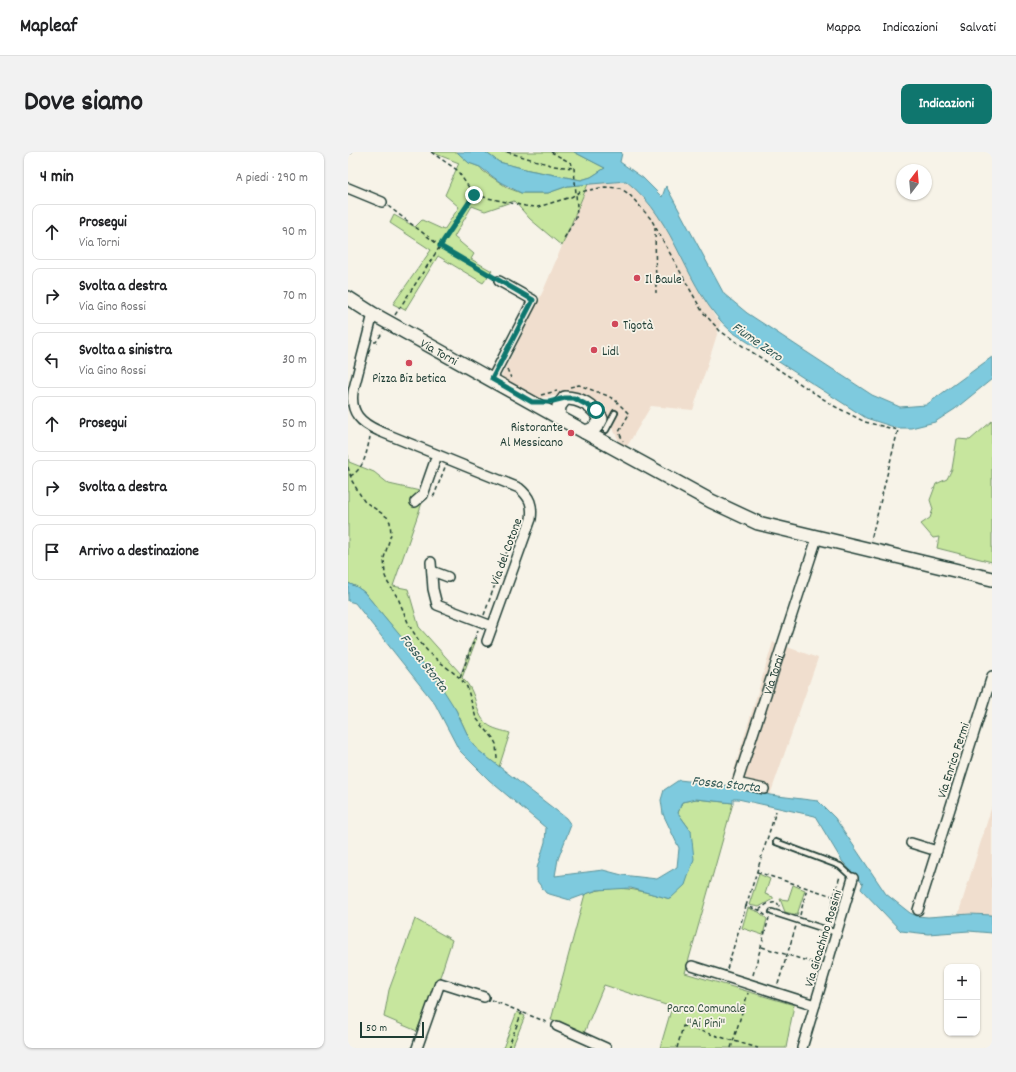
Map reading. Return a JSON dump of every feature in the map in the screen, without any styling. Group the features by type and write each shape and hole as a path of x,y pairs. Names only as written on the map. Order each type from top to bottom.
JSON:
{"main road":[{"name":"Via Torni","path":"348,298 373,314 492,379 535,398 549,402 563,393 596,410 603,425 621,447"},
{"path":"558,417 559,406 563,393"},
{"name":"Via Torni","path":"535,398 558,417 585,432 621,447 711,501 758,523 992,579"},
{"path":"585,432 603,425"}],"street":[{"path":"348,188 382,202"},
{"path":"492,379 533,300 500,281"},
{"name":"Via del Cotone","path":"373,314 352,381 352,405 356,416 363,423 519,488 528,495 532,508 531,519 487,641"},
{"path":"415,502 423,495 437,455"},
{"name":"Via Torni","path":"764,789 737,783 817,538"},
{"path":"448,577 431,566 433,589 437,605 492,626"},
{"name":"Via Enrico Fermi","path":"918,910 992,676"},
{"path":"911,843 937,851"},
{"name":"Via Gioachino Rossini","path":"802,1048 853,878"},
{"name":"Via Gioachino Rossini","path":"692,966 750,986 815,1005"},
{"path":"416,1048 440,983 484,997"},
{"path":"557,1026 606,1048"}],"lane":[{"path":"603,425 615,413"},
{"path":"776,842 840,866 853,878"},
{"path":"772,912 837,933"}],"path":[{"path":"348,154 352,152"},
{"path":"431,152 457,170 474,195 525,206 538,207 576,194 605,187 620,188 639,204 655,226 702,311 720,331 834,406 865,422 898,430 870,543"},
{"path":"507,152 554,166 574,168"},
{"path":"551,152 571,163 574,168 576,218 563,240"},
{"path":"390,312 395,315 479,187"},
{"path":"382,202 440,246 500,281"},
{"path":"655,226 656,293"},
{"path":"503,359 508,362 507,372 513,382"},
{"path":"535,398 563,393 579,384 615,400 628,414 619,432 621,447"},
{"path":"350,476 357,472 363,462 371,434"},
{"path":"428,493 434,496 446,464"},
{"path":"348,467 350,476 364,501 387,518 390,522 391,534 385,555 384,573 388,584 398,598 409,625 419,641 430,654 460,678 470,696 476,718 493,738 496,744 497,758"},
{"path":"460,678 515,529 521,531"},
{"path":"724,977 776,811"},
{"path":"757,872 846,900"},
{"path":"778,983 807,888"},
{"path":"731,1048 770,919 759,910 746,906"},
{"path":"484,997 557,1026"},
{"path":"508,1048 522,1012"},
{"path":"678,1048 683,1026 758,1048"}],"shaded area":[{"path":"591,177 626,181 637,189 663,220 715,317 721,322 693,410 651,406 626,448 619,441 604,411 577,393 539,398 501,377 544,289"},
{"path":"773,642 818,658 770,795 729,787"},
{"path":"992,806 992,915 958,915"}],"green space":[{"path":"431,152 457,152 469,163 480,167 483,171 508,188 521,193 548,193 568,186 588,184 562,246 530,219 514,201 485,211 472,206 454,237 474,254 471,259 492,271 483,283 438,256 405,310 393,304 431,250 390,223 394,215 415,227 422,220 444,230 459,207 445,195 459,163"},
{"path":"485,152 574,152 605,168 591,177 581,180 529,170 499,162"},
{"path":"992,421 992,562 937,548 939,537 933,538 921,524 930,518 933,509 930,500 936,484 947,479 952,469 957,439 970,440"},
{"path":"348,455 349,462 374,472 389,484 420,491 423,500 393,586 408,589 419,627 461,674 474,638 476,640 462,678 471,690 480,714 487,724 498,730 510,733 499,767 479,751 470,740 456,710 392,626 364,592 348,583"},
{"name":"Parco Comunale \"Ai Pini\"","path":"696,799 733,803 685,973 794,1005 786,1048 660,1048 672,1007 604,985 584,1033 551,1020 585,894 618,888 648,893 670,899 691,831 678,813 682,802"},
{"path":"759,874 770,879 765,894 773,897 773,899 759,907 749,905"},
{"path":"793,885 805,890 797,915 785,912 780,899 788,900"},
{"path":"748,908 759,912 767,919 763,935 742,928"},
{"path":"415,919 452,940 441,974 417,1031 384,1017 389,990"},
{"path":"517,1012 525,1016 512,1048 503,1048"}],"water":[{"name":"Fiume Zero","path":"457,152 485,152 499,162 529,170 581,180 591,177 605,168 574,152 621,152 620,162 643,178 662,197 666,186 724,294 747,313 872,395 900,407 926,405 992,357 992,379 955,409 935,422 911,428 897,428 866,418 732,332 716,315 703,296 658,216 644,198 626,181 568,186 548,193 521,193 500,182 480,167 469,163"},
{"path":"348,583 364,592 437,680 456,710 470,740 479,751 566,818 571,825 558,859 555,876 603,870 622,875 657,879 677,867 679,848 663,814 661,800 664,790 679,780 740,787 770,795 818,801 835,818 886,894 910,913 917,916 928,917 970,914 992,915 992,933 969,931 928,934 901,931 861,889 863,884 842,861 815,816 738,799 733,799 733,803 696,799 682,802 678,813 691,831 694,859 685,885 670,899 631,888 597,890 570,900 546,893 537,881 537,868 545,842 546,828 489,780 459,750 435,704 355,603 348,601"}],"place":[{"name":"Il Baule","path":"637,278"},
{"name":"Tigotà","path":"615,324"},
{"name":"Lidl","path":"594,350"},
{"name":"Pizza Biz betica","path":"409,363"},
{"name":"Ristorante Al Messicano","path":"571,433"}],"route":[{"path":"474,195 440,246 533,300 492,379 532,402 549,402 565,398 574,398 596,410"}],"water label":[{"name":"Fossa Storta","path":"425,662"},
{"name":"Fossa Storta","path":"726,783"}]}
